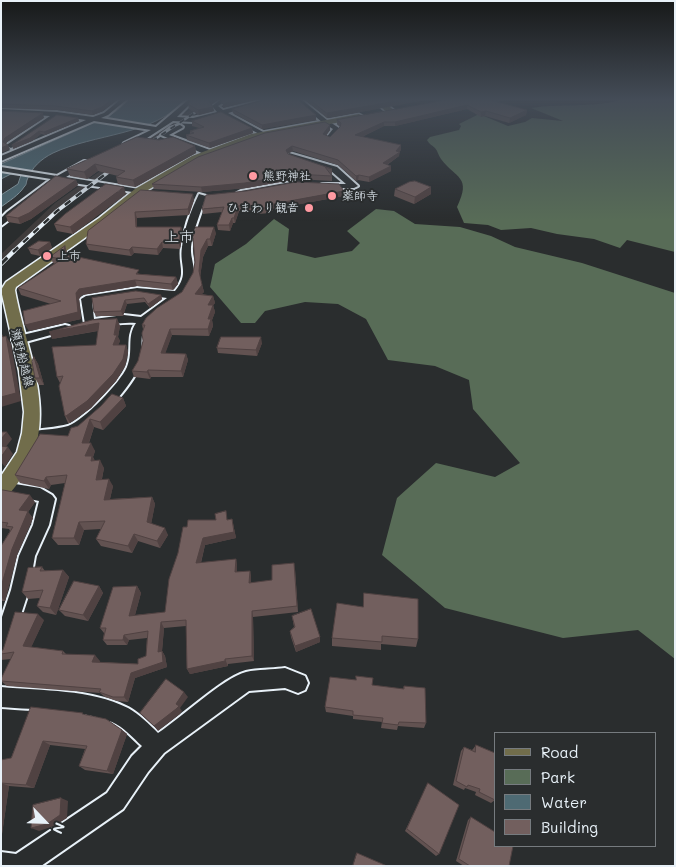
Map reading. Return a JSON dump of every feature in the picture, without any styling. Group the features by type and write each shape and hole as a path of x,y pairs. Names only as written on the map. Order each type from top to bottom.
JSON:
{"main road":[{"name":"瀬野船越線","path":"2,490 25,454 31,437 33,414 31,391 8,290 11,285 103,220 139,191 188,161 207,152 242,140"}],"street":[{"path":"11,146 18,140"},
{"path":"1,159 46,140"},
{"path":"116,149 138,140"},
{"path":"178,140 207,152"},
{"path":"292,155 334,169 354,186 312,184"},
{"path":"1,223 54,178 90,160"},
{"path":"1,169 152,194"},
{"path":"228,194 297,184"},
{"path":"31,437 77,428 114,395 132,368 137,345 135,332 142,320 151,311 178,296 190,276 190,264 186,257 187,244 201,196"},
{"path":"89,322 86,300 137,291 178,296"},
{"path":"18,340 89,322 124,318 142,320"},
{"path":"1,648 20,590 28,556 41,525 47,500 40,494 2,490"},
{"path":"1,864 18,866 115,802 140,764 157,746 181,730 228,693 246,682 285,678 298,683"},
{"path":"1,696 88,706 116,713 134,724 157,746"}],"shaded area":[{"path":"143,140 157,140 78,193 48,219 1,267 1,254 55,203"}],"green space":[{"path":"675,140 675,252 627,240 620,248 594,239 531,228 501,230 488,225 464,223 457,207 463,189 462,183 428,141"},
{"path":"376,209 394,211 415,224 460,227 491,236 515,247 582,263 675,293 675,659 638,630 563,638 445,608 382,555 397,498 436,463 495,477 520,463 473,409 469,380 435,366 388,360 366,319 338,304 305,302 265,311 255,323 241,323 210,287 215,264 246,244 274,219 289,229 287,251 315,258 352,251 360,243 347,231"}],"water":[{"path":"54,140 92,140 49,155 34,167 26,185 19,193 1,207 1,195 18,184 21,175 11,174 1,179 1,164"}],"building":[{"path":"1,140 4,140 3,142 8,145 1,148"},
{"path":"129,140 181,140 195,146 133,180 116,177 125,171 95,164 84,172 67,169"},
{"path":"202,140 216,140 209,143"},
{"path":"244,140 380,140 401,145 396,151 400,152 383,163 391,166 369,177 356,176 338,160 292,146 286,150 288,154 332,169 325,167 332,176 296,174 245,183 201,187 152,184 198,157"},
{"path":"56,176 76,180 29,213 18,218 6,216"},
{"path":"415,181 431,187 415,197 395,189 409,182"},
{"path":"297,182 339,184 344,191 273,204 269,208 259,208 259,205 238,206 234,218 232,218 229,225 217,225 224,207 202,209 206,195 246,191"},
{"path":"106,184 124,187 70,227 54,224 65,214"},
{"path":"141,190 193,194 188,209 135,212 136,227 181,227 179,243 162,242 157,249 132,247 129,250 86,244 88,231"},
{"path":"196,227 214,227 210,239 207,239 201,250 199,271 202,285 195,294 213,296 208,305 213,305 208,319 211,319 208,329 170,329 161,353 186,354 181,371 132,371 138,361 145,325 142,325 146,318 157,308 182,292 193,273 195,262 193,238"},
{"path":"39,241 50,242 38,250 28,248"},
{"path":"65,246 62,259 50,257"},
{"path":"69,255 139,270 136,274 176,277 171,284 135,280 79,289 76,293 78,312 25,325 23,311 61,301 18,288"},
{"path":"136,291 161,295 148,304 144,298 125,300 121,311 94,312 92,298"},
{"path":"117,319 114,335 117,335 113,345 126,345 123,359 113,374 87,401 65,416 59,386 63,376 57,377 52,347 96,345 99,323 49,332 92,320"},
{"path":"1,333 3,337 6,336 16,393 1,397"},
{"path":"221,337 261,337 256,350 217,348"},
{"path":"34,357 40,378 35,378 32,362"},
{"path":"112,394 123,398 100,422 90,419 82,443 91,443 85,456 92,456 91,461 100,460 96,480 109,479 104,500 152,497 147,522 165,528 157,541 134,534 128,546 96,539 105,521 79,522 74,538 52,538 67,475 46,477 44,481 15,475 40,434 68,436 71,428 78,426"},
{"path":"1,432 7,432 1,439"},
{"path":"1,446 8,447 1,457"},
{"path":"1,491 30,495 19,510 28,511 12,549 1,587 1,546 13,527 6,526 8,523 1,522"},
{"path":"226,511 227,520 232,519 234,532 203,538 196,563 236,559 235,572 250,571 249,583 272,580 272,565 294,563 297,606 252,611 252,656 225,659 225,661 187,669 186,620 161,622 158,652 162,651 163,662 131,673 124,697 113,697 99,692 101,689 1,681 14,652 1,654 15,612 38,614 23,646 63,651 62,654 95,655 92,662 138,664 138,659 146,656 148,631 124,635 123,640 103,640 106,628 100,628 113,587 137,586 129,616 165,612 169,579 178,553 183,527 187,527 188,520 216,520 215,514"},
{"path":"42,567 40,571 63,570 50,608 37,606 43,590 22,592 28,568"},
{"path":"74,581 99,586 83,615 59,610"},
{"path":"364,593 418,599 418,639 382,636 382,642 332,638 337,603 363,607"},
{"path":"311,609 320,637 295,646 290,631 295,627 292,616"},
{"path":"356,676 373,678 372,685 404,689 404,686 425,688 426,723 399,722 398,725 382,723 383,718 353,715 353,711 325,707 330,677 356,680"},
{"path":"166,679 184,692 176,704 179,706 154,726 140,713"},
{"path":"31,707 83,713 106,719 122,730 107,771 79,766 87,746 43,741 26,785 1,783 1,760 11,758"},
{"path":"476,745 493,752 493,799 479,792 480,789 468,785 467,787 456,781 464,747 475,752"},
{"path":"428,783 459,805 439,854 407,829"},
{"path":"61,798 60,815 47,824 31,828 33,805"},
{"path":"471,817 493,831 493,847 513,847 509,866 470,866 459,859"},
{"path":"357,853 387,866 353,866"}],"railway":[{"path":"143,147 153,140"},
{"path":"114,168 119,164"},
{"path":"13,252 57,211 116,166"},
{"path":"1,264 13,252"}],"place":[{"name":"熊野神社","path":"253,176"},
{"name":"薬師寺","path":"332,196"},
{"name":"ひまわり観音","path":"309,208"},
{"name":"上市","path":"47,256"}],"district":[{"name":"上市","path":"179,237"}]}
